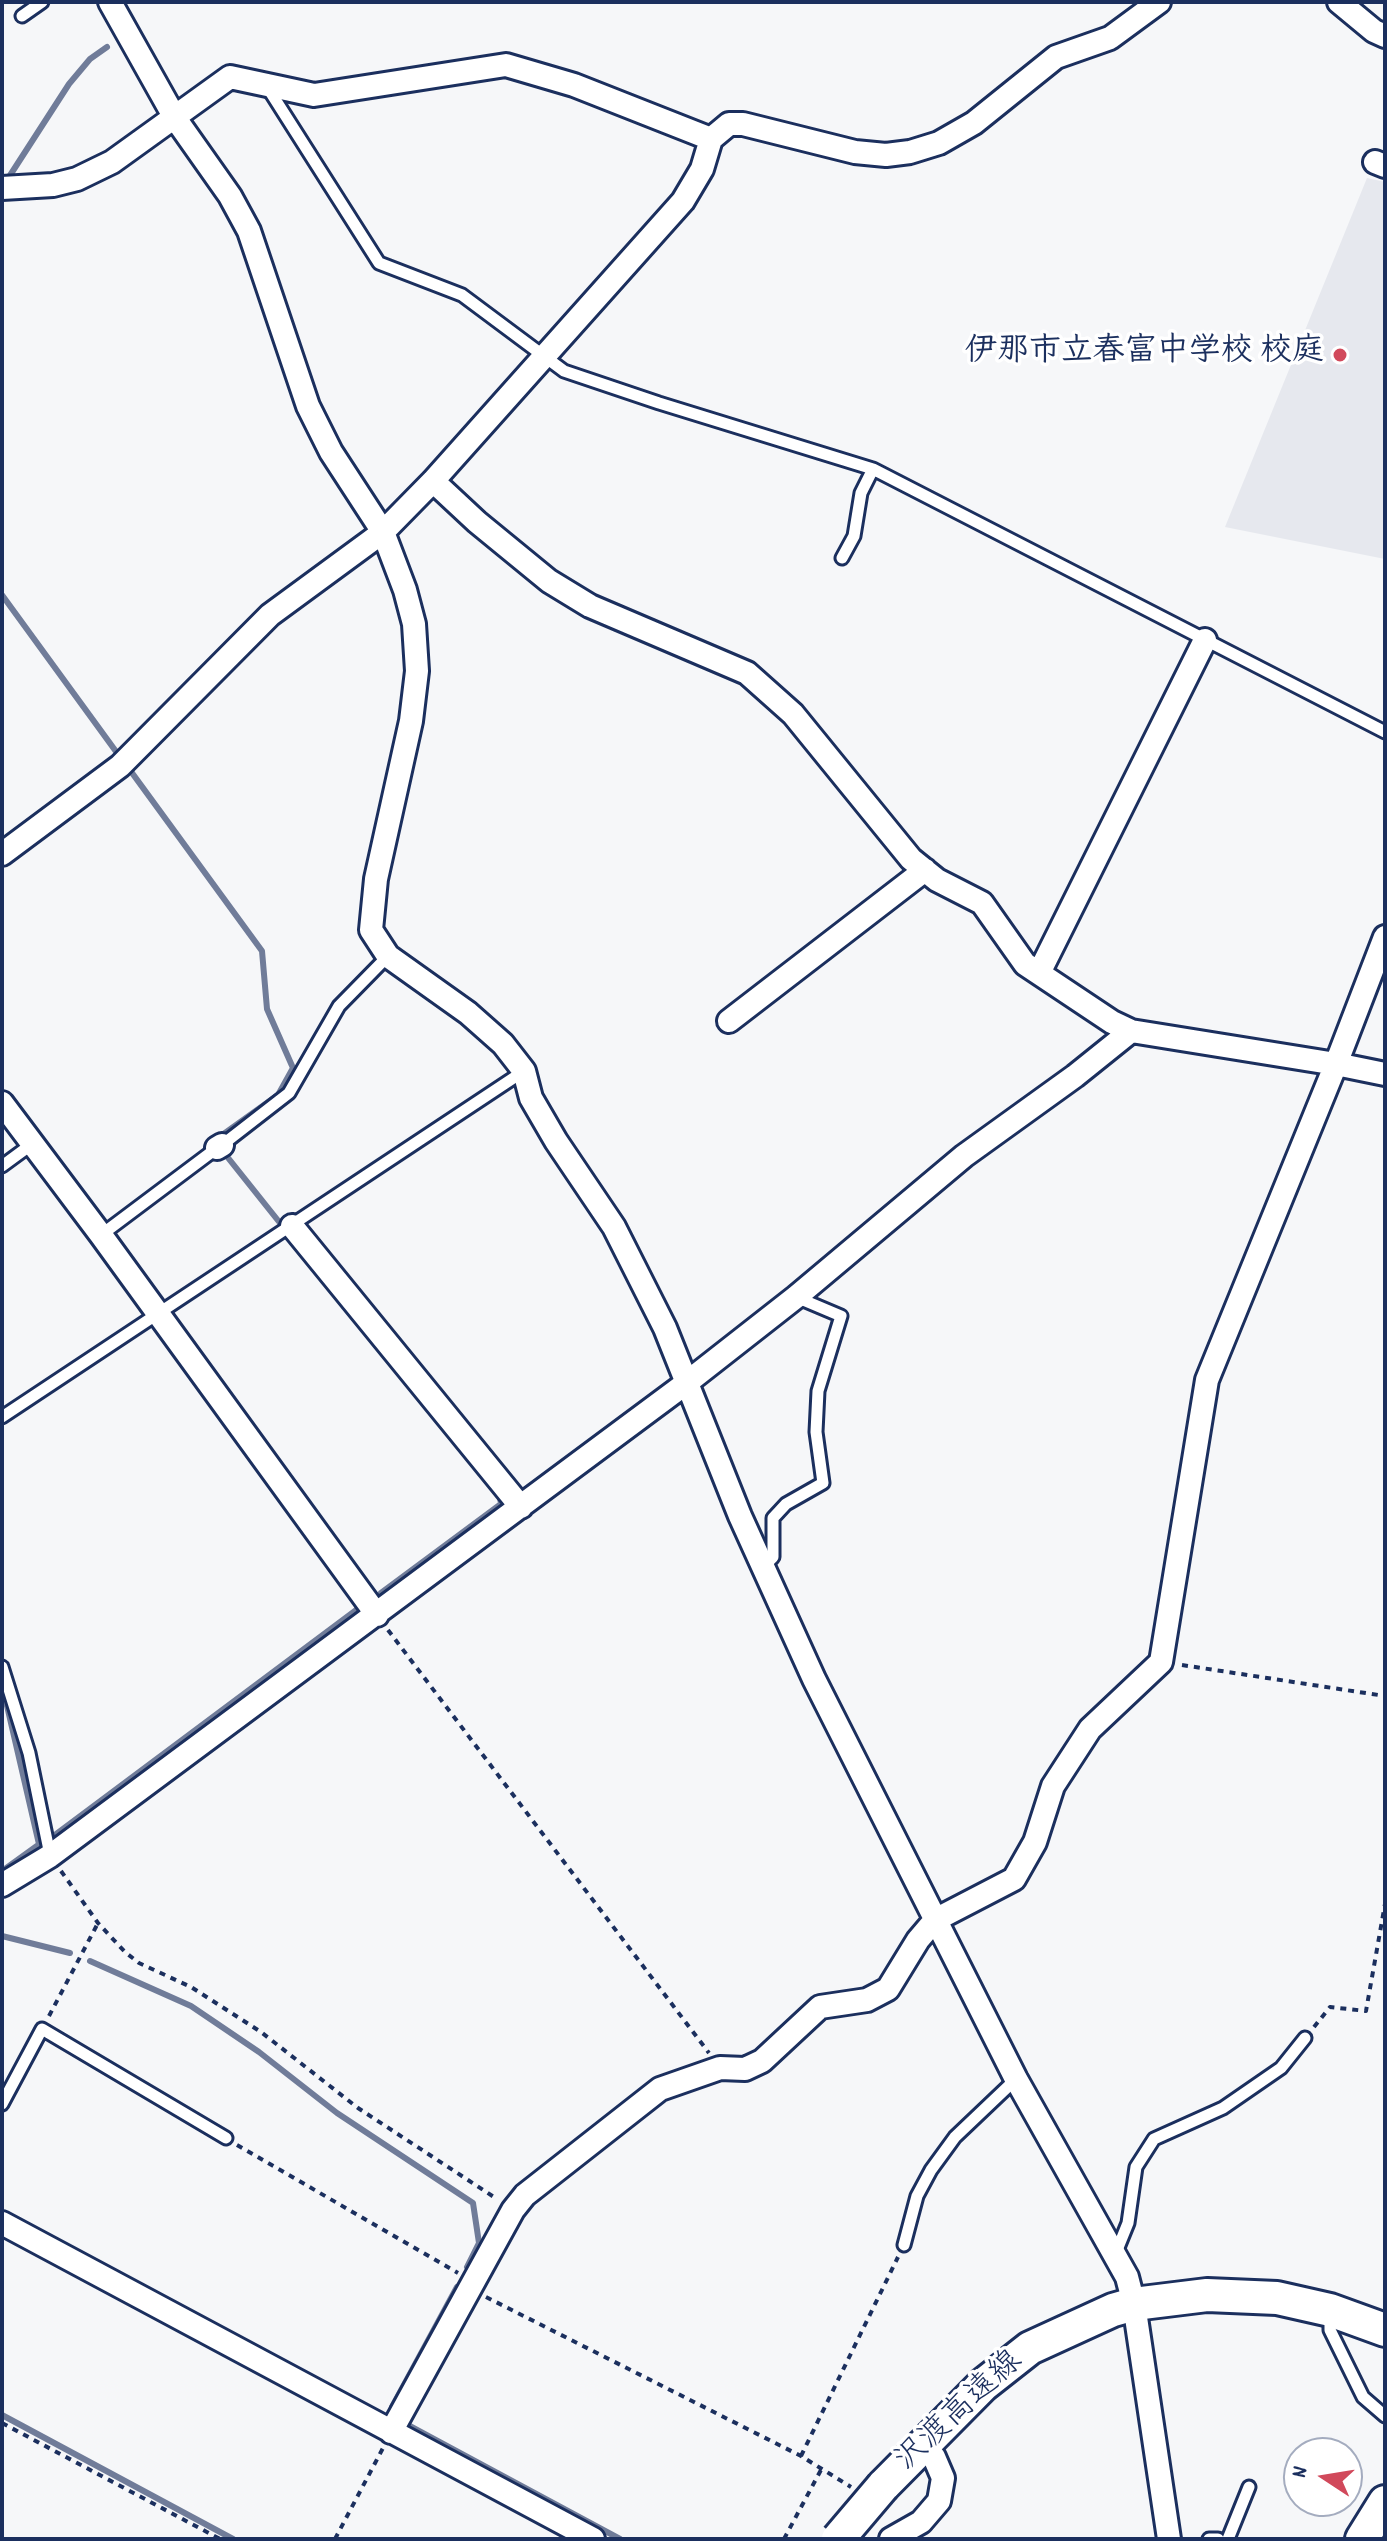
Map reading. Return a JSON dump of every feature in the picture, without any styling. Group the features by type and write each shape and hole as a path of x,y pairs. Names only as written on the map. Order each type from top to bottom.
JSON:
{"main road":[{"name":"沢渡高遠線","path":"838,2539 870,2488 923,2444 983,2385 1030,2348 1113,2310 1134,2304 1207,2295 1277,2298 1330,2310 1385,2330"},
{"path":"1362,2539 1385,2502"}],"street":[{"path":"110,2 175,118 230,196 249,231 308,406 331,452 383,532 405,590 414,624 417,671 411,721 376,879 371,930 388,956 468,1013 503,1044 524,1071 531,1098 614,1227 665,1328 685,1384 814,1679 1016,2079 1127,2277 1134,2304 1169,2539"},
{"path":"2,854 124,763 270,615 383,532 433,481 683,201 702,169 711,139 729,124 743,124 855,152 886,155 925,148 974,123 1056,57 1110,38 1159,2"},
{"path":"1339,2 1374,31 1385,36"},
{"path":"2,188 53,185 77,179 112,162 230,77 314,95 506,65 574,85 711,139"},
{"path":"433,481 549,581 590,606 747,673 793,714 911,859 937,880 982,903 1025,964 1112,1022 1131,1031 1385,1074"},
{"path":"1039,973 1205,640"},
{"path":"729,1021 925,870"},
{"path":"391,2432 513,2210 525,2195 660,2089 720,2068 745,2069 762,2061 820,2007 867,2000 888,1989 918,1940 935,1920 1014,1879 1035,1842 1053,1786 1090,1729 1161,1662 1207,1380 1385,937"},
{"path":"2,1885 50,1856 685,1384 796,1297 964,1156 1075,1076 1131,1031"},
{"path":"2,1103 377,1615"},
{"path":"292,1226 521,1507"},
{"path":"2,2223 593,2539"},
{"path":"891,2539 921,2522 939,2501 943,2478 934,2457 923,2444"}],"lane":[{"path":"22,16 42,2"},
{"path":"266,85 379,263 462,295 564,371 873,469 1385,732"},
{"path":"842,558 854,536 861,493 873,469"},
{"path":"101,1235 289,1093 339,1006 388,956"},
{"path":"2,1417 524,1071"},
{"path":"2,1166 32,1144"},
{"path":"763,1567 773,1557 773,1518 786,1504 823,1483 816,1432 818,1391 841,1316 796,1297"},
{"path":"2,1667 29,1753 50,1856"},
{"path":"2,2104 42,2029 226,2138"},
{"path":"1115,2255 1128,2223 1136,2167 1154,2139 1223,2108 1281,2068 1305,2038"},
{"path":"904,2245 917,2196 931,2170 955,2137 1016,2079"},
{"path":"1330,2310 1330,2330 1363,2397 1385,2416"},
{"path":"1228,2539 1249,2487"},
{"path":"1209,2539 1218,2539"}],"path":[{"path":"377,1615 720,2068"},
{"path":"1161,1662 1385,1696"},
{"path":"50,1856 98,1923 139,1963 191,1987 261,2032 358,2108 513,2210"},
{"path":"1305,2038 1330,2007 1366,2011 1385,1904"},
{"path":"42,2029 98,1923"},
{"path":"226,2138 472,2286 822,2468 870,2488"},
{"path":"801,2456 904,2245"},
{"path":"2,2423 220,2539"},
{"path":"335,2539 391,2432"},
{"path":"784,2539 822,2468"}],"shaded area":[{"name":"伊那市立春富中学校 校庭","path":"1367,178 1385,182 1385,559 1225,527"}],"waterway":[{"path":"7,180 69,84 90,59 107,47"},
{"path":"2,595 120,757"},
{"path":"127,766 262,951 267,1009 293,1068 278,1095 218,1138"},
{"path":"221,1149 280,1223"},
{"path":"381,1593 501,1504 500,1497"},
{"path":"55,1835 363,1605"},
{"path":"2,1684 39,1844"},
{"path":"5,1869 41,1843"},
{"path":"2,1936 70,1953"},
{"path":"90,1961 191,2006 259,2052 337,2113 473,2203 479,2243 467,2267"},
{"path":"392,2407 457,2287"},
{"path":"2,2415 233,2539"},
{"path":"406,2424 620,2539"}],"place":[{"name":"伊那市立春富中学校 校庭","path":"1340,355"}]}
